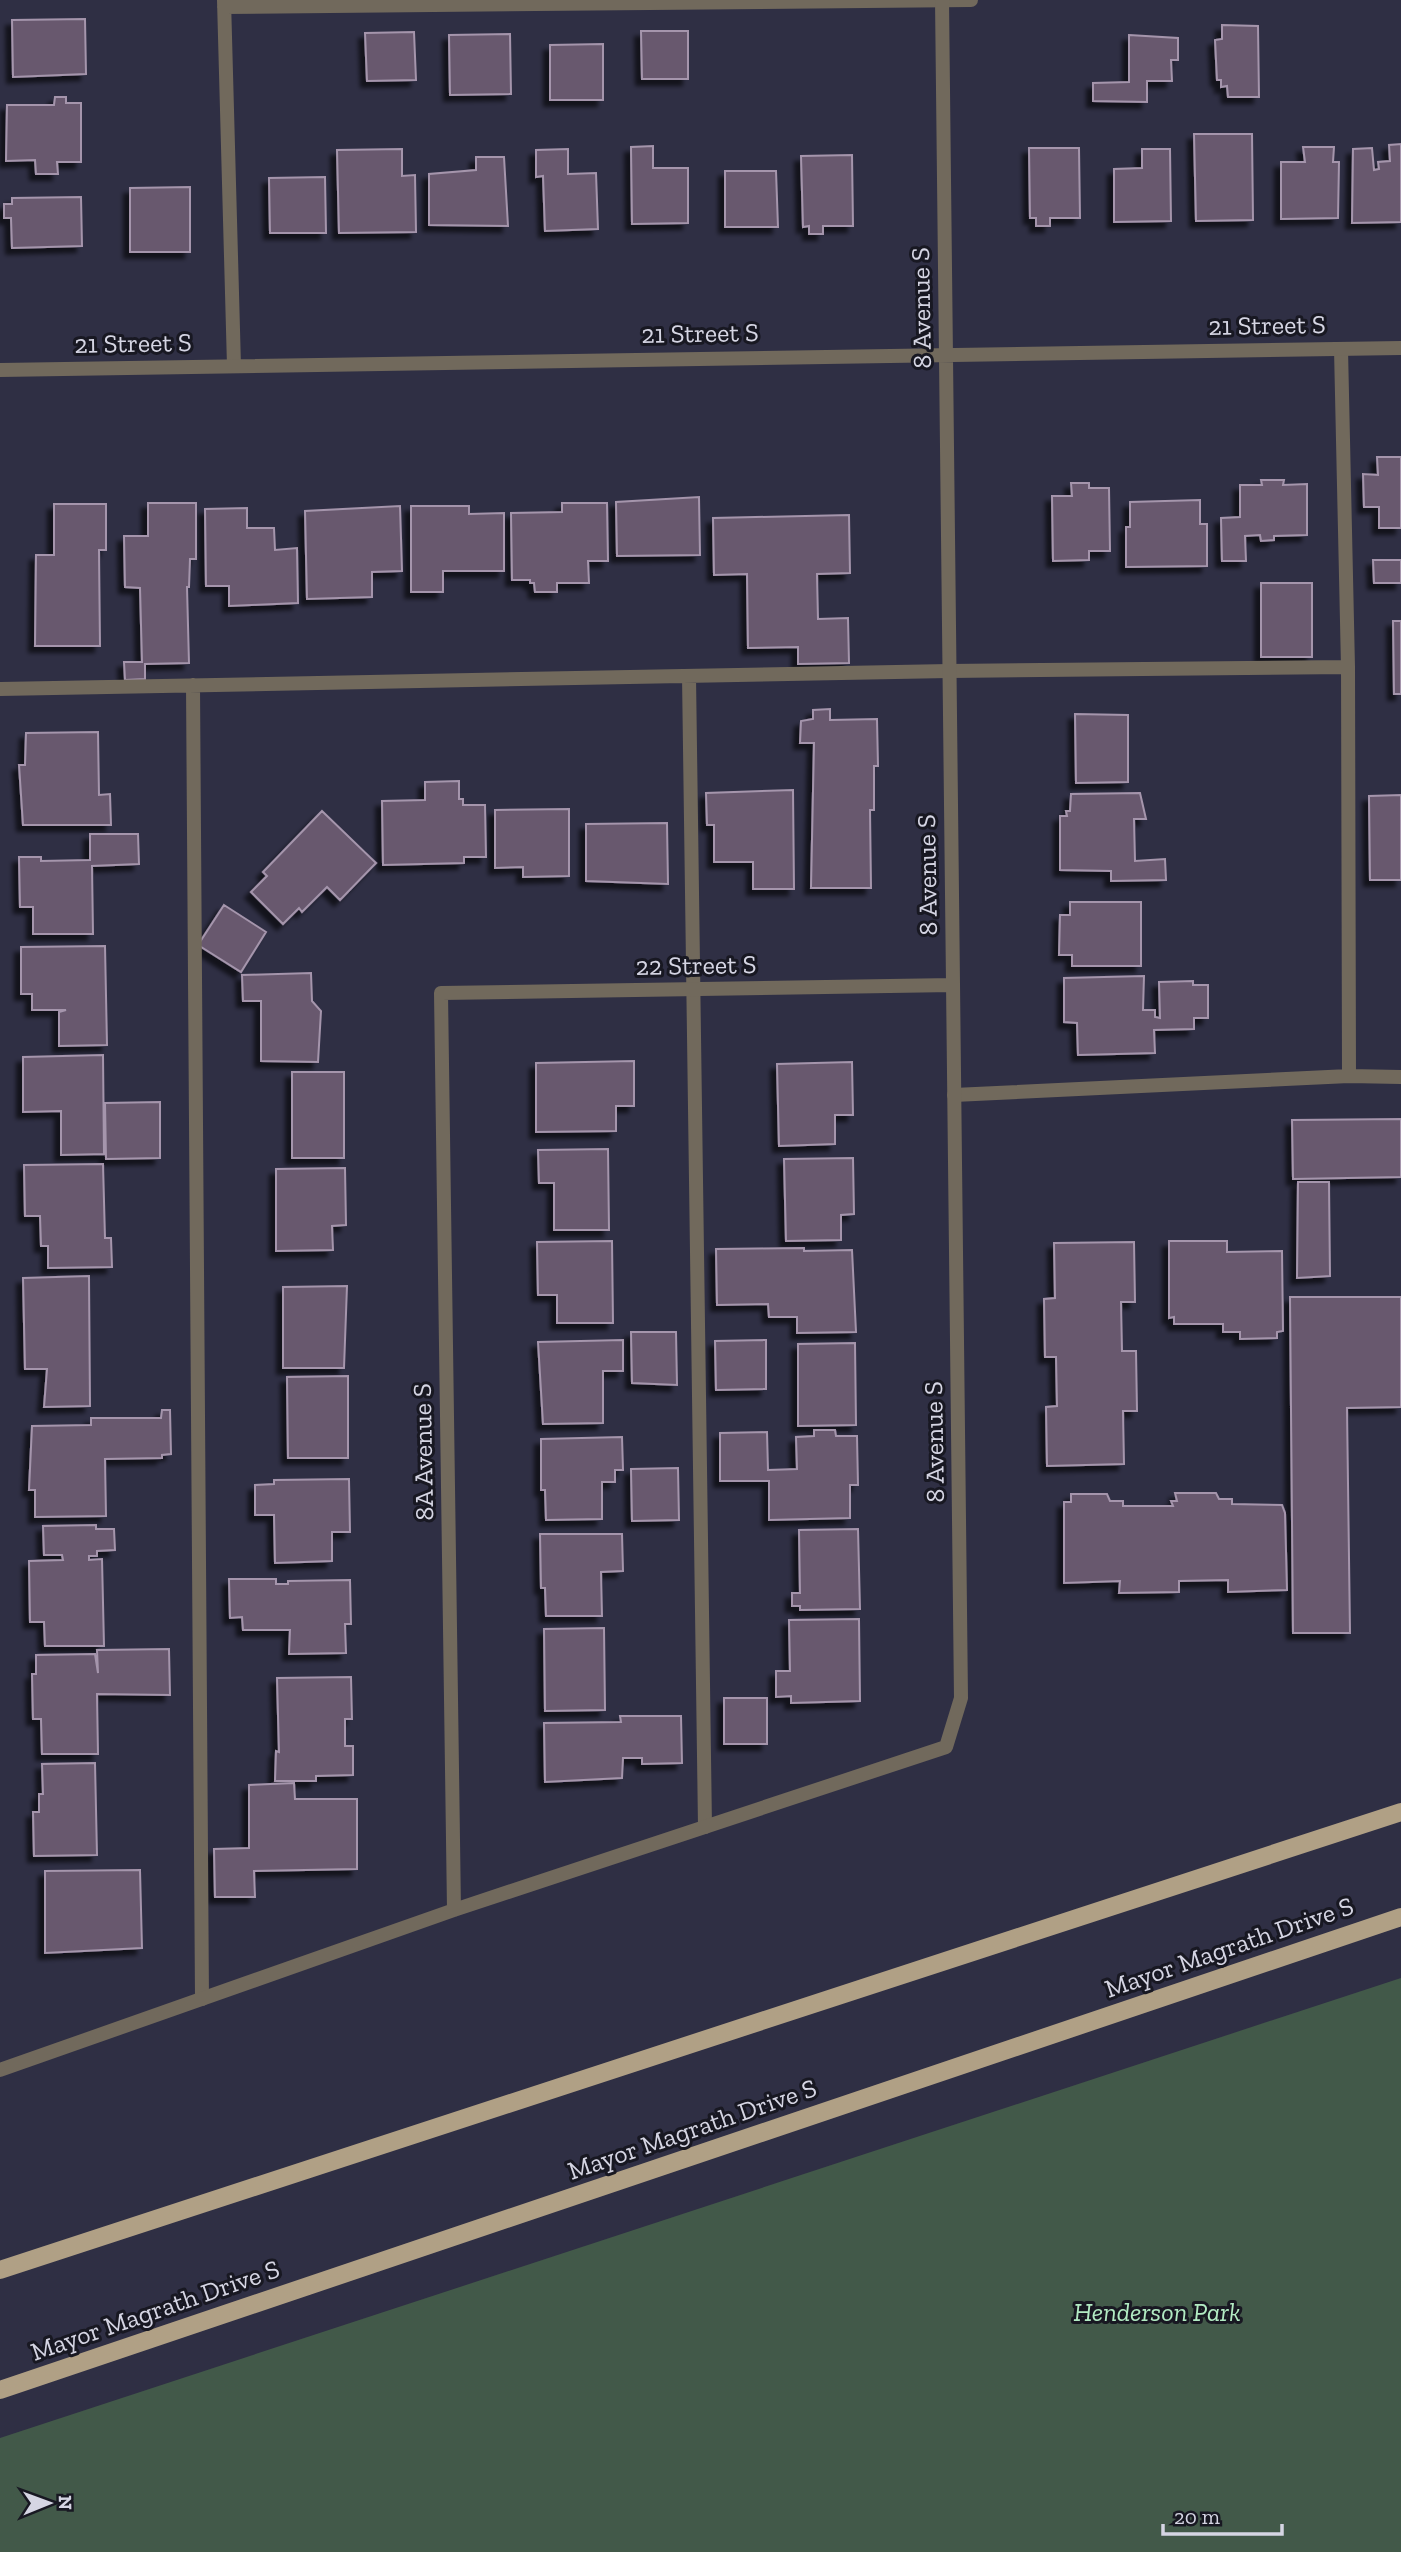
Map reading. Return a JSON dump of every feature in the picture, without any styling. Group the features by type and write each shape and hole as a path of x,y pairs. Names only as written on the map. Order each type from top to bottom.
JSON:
{"main road":[{"path":"0,2270 1401,1812"},
{"name":"Mayor Magrath Drive S","path":"0,2390 1401,1917"}],"street":[{"name":"8 Avenue S","path":"705,1827 946,1746 961,1698 942,0"},
{"path":"234,366 224,3 971,0"},
{"name":"21 Street S","path":"0,370 947,353 1401,348"},
{"path":"1341,349 1348,667 1349,1076"},
{"path":"0,689 949,671 1348,667"},
{"path":"0,2070 454,1910 705,1827 689,676"},
{"path":"193,685 202,1998"},
{"name":"22 Street S","path":"441,993 953,985"},
{"name":"8A Avenue S","path":"441,993 454,1910"},
{"path":"954,1095 1349,1076 1401,1077"}],"green space":[{"name":"Henderson Park","path":"1401,1978 1401,2552 0,2552 0,2438"}],"building":[{"path":"85,19 86,74 13,77 12,20"},
{"path":"1222,25 1258,26 1259,97 1228,97 1227,86 1221,87 1221,80 1217,80 1215,40 1222,39"},
{"path":"641,31 688,31 688,79 642,79"},
{"path":"414,32 416,80 367,81 365,33"},
{"path":"510,34 511,94 450,95 449,35"},
{"path":"1129,35 1178,38 1178,60 1171,60 1172,81 1147,81 1147,102 1093,101 1093,83 1129,82"},
{"path":"603,44 603,100 550,100 550,45"},
{"path":"55,97 66,97 66,103 81,103 81,162 57,162 58,174 36,174 35,160 6,161 7,105 54,105"},
{"path":"1194,134 1252,134 1253,220 1196,221"},
{"path":"1401,144 1401,222 1352,223 1353,149 1372,148 1374,170 1379,169 1378,162 1390,161 1389,145"},
{"path":"653,146 653,168 688,168 688,223 632,224 631,147"},
{"path":"1303,147 1334,147 1333,162 1339,162 1338,218 1281,219 1281,162 1305,162"},
{"path":"1029,148 1079,148 1080,218 1050,218 1050,226 1036,226 1036,218 1030,218"},
{"path":"402,149 402,176 415,175 416,232 339,233 337,150"},
{"path":"568,149 568,174 596,173 598,229 545,231 543,176 536,177 536,150"},
{"path":"1142,149 1170,149 1171,221 1114,222 1114,169 1142,168"},
{"path":"852,155 853,226 823,226 823,234 809,234 809,226 803,227 801,156"},
{"path":"476,157 504,157 508,226 429,225 429,174 476,170"},
{"path":"725,171 776,171 778,227 725,227"},
{"path":"325,177 326,233 270,233 269,178"},
{"path":"190,187 190,252 130,252 130,188"},
{"path":"81,197 82,246 12,248 11,218 4,218 4,204 12,204 12,198"},
{"path":"1377,457 1401,457 1401,528 1379,528 1379,507 1364,507 1363,474 1378,475"},
{"path":"1261,480 1284,480 1283,485 1307,484 1307,535 1274,536 1274,540 1261,541 1260,535 1245,536 1246,561 1222,561 1221,518 1240,517 1240,485 1262,485"},
{"path":"1071,483 1089,483 1089,488 1109,488 1110,551 1089,551 1089,560 1053,561 1052,496 1072,496"},
{"path":"699,497 700,555 617,556 616,502"},
{"path":"1200,500 1200,524 1207,524 1207,566 1126,567 1126,527 1130,527 1130,502"},
{"path":"148,503 196,503 196,559 190,559 187,587 189,663 145,664 145,679 125,680 124,662 142,662 140,588 125,587 124,536 148,536"},
{"path":"562,503 607,503 608,561 588,561 589,583 557,583 557,592 535,592 534,583 530,583 530,580 512,580 511,513 562,512"},
{"path":"54,504 106,504 106,550 99,550 100,646 35,646 36,555 54,555"},
{"path":"400,506 402,571 372,572 372,597 307,599 305,511"},
{"path":"411,506 469,506 469,514 504,513 504,571 443,571 443,592 411,592"},
{"path":"247,508 247,528 274,528 275,550 297,548 298,603 229,606 229,586 206,586 205,509"},
{"path":"849,515 850,573 817,574 818,619 848,618 849,663 798,664 798,647 748,648 747,574 714,575 713,518"},
{"path":"1373,560 1401,560 1401,583 1374,583"},
{"path":"1261,583 1312,583 1312,657 1261,657"},
{"path":"1393,621 1401,621 1401,694 1394,694"},
{"path":"830,709 830,720 877,719 878,766 874,766 874,810 870,810 871,888 811,888 814,743 800,743 801,721 813,719 813,710"},
{"path":"1075,714 1128,715 1128,782 1076,783"},
{"path":"98,732 99,795 110,794 111,825 23,825 19,765 25,765 26,733"},
{"path":"459,781 459,799 463,799 463,805 485,805 486,857 464,857 464,863 383,865 382,801 425,800 425,782"},
{"path":"793,790 794,889 753,889 753,862 714,862 714,825 707,825 706,793"},
{"path":"1140,793 1146,819 1134,819 1135,861 1165,859 1166,880 1111,881 1111,871 1060,870 1060,816 1067,816 1066,811 1070,811 1071,794"},
{"path":"1401,795 1401,880 1370,880 1369,796"},
{"path":"569,809 569,876 523,877 523,867 495,868 495,810"},
{"path":"322,811 376,863 340,900 327,887 302,912 299,908 283,924 251,892 267,876 263,872"},
{"path":"667,823 668,884 586,881 586,824"},
{"path":"90,834 138,834 139,864 92,866 93,934 33,934 33,907 20,907 19,857 41,857 41,861 90,860"},
{"path":"1070,902 1141,902 1141,966 1072,966 1072,955 1059,955 1060,915 1070,915"},
{"path":"224,905 266,932 241,972 198,945"},
{"path":"105,946 107,1045 59,1046 59,1012 66,1010 32,1010 32,994 21,994 21,947"},
{"path":"311,973 312,1001 321,1011 318,1062 261,1061 261,1001 243,1001 242,975"},
{"path":"1144,976 1143,1010 1155,1010 1155,1017 1160,1018 1159,982 1193,981 1193,985 1208,985 1208,1018 1194,1018 1194,1029 1154,1030 1155,1053 1078,1055 1077,1023 1064,1022 1064,978"},
{"path":"103,1055 104,1154 61,1155 61,1111 23,1112 23,1057"},
{"path":"634,1061 634,1106 616,1106 616,1131 536,1132 536,1063"},
{"path":"852,1062 853,1115 835,1115 835,1144 779,1146 777,1064"},
{"path":"292,1072 344,1072 344,1158 292,1158"},
{"path":"160,1102 160,1158 106,1159 105,1103"},
{"path":"1401,1119 1401,1177 1293,1179 1292,1120"},
{"path":"608,1149 609,1230 554,1230 554,1183 539,1183 538,1150"},
{"path":"853,1158 854,1214 841,1215 841,1240 786,1241 784,1159"},
{"path":"103,1164 105,1238 111,1238 112,1267 48,1268 48,1246 41,1246 40,1216 25,1216 24,1165"},
{"path":"345,1168 346,1225 332,1226 333,1250 276,1251 276,1169"},
{"path":"1298,1182 1329,1182 1330,1276 1297,1278"},
{"path":"612,1241 613,1323 557,1323 557,1295 538,1295 537,1242"},
{"path":"1169,1241 1227,1241 1227,1252 1282,1251 1283,1331 1277,1332 1277,1338 1240,1339 1240,1332 1223,1332 1223,1324 1174,1324 1174,1317 1169,1318"},
{"path":"1134,1242 1135,1302 1121,1302 1122,1351 1136,1351 1137,1411 1123,1411 1124,1464 1047,1466 1046,1407 1057,1406 1056,1357 1045,1357 1044,1299 1055,1298 1054,1243"},
{"path":"804,1248 804,1251 852,1250 856,1332 797,1333 797,1317 769,1317 768,1304 717,1305 716,1249"},
{"path":"89,1276 90,1406 44,1407 47,1369 25,1369 23,1278"},
{"path":"347,1286 344,1368 283,1368 283,1287"},
{"path":"1290,1297 1401,1297 1401,1407 1347,1408 1350,1633 1293,1633"},
{"path":"631,1332 676,1332 677,1385 632,1383"},
{"path":"623,1340 623,1371 603,1371 603,1423 543,1424 538,1342"},
{"path":"766,1340 766,1389 716,1390 715,1341"},
{"path":"855,1343 856,1425 798,1426 798,1344"},
{"path":"348,1376 348,1458 288,1458 287,1377"},
{"path":"162,1410 170,1410 171,1454 162,1455 162,1458 105,1459 106,1516 35,1517 35,1490 29,1490 32,1426 91,1425 91,1418 161,1418"},
{"path":"814,1430 835,1430 836,1436 857,1436 858,1485 850,1485 850,1518 769,1520 769,1481 720,1481 720,1433 767,1432 768,1470 797,1469 796,1437 814,1436"},
{"path":"622,1437 623,1470 615,1470 615,1482 602,1482 602,1519 546,1520 545,1490 541,1490 541,1439"},
{"path":"678,1468 679,1520 632,1521 631,1469"},
{"path":"349,1479 350,1532 332,1532 332,1561 275,1563 274,1515 255,1515 255,1485 274,1484 274,1480"},
{"path":"1175,1493 1216,1493 1219,1499 1232,1499 1232,1504 1282,1505 1285,1513 1287,1590 1228,1592 1228,1580 1179,1581 1179,1592 1119,1593 1120,1581 1064,1583 1064,1502 1071,1502 1071,1494 1107,1494 1110,1501 1123,1501 1123,1506 1173,1506 1171,1501 1177,1501"},
{"path":"96,1525 96,1529 114,1529 115,1550 97,1551 97,1556 89,1556 89,1560 102,1559 104,1646 45,1646 44,1622 30,1622 29,1561 63,1560 62,1555 44,1555 43,1526"},
{"path":"858,1529 860,1609 800,1610 800,1606 792,1606 792,1593 800,1593 799,1530"},
{"path":"540,1534 622,1534 623,1571 601,1572 602,1616 546,1616 545,1588 541,1588"},
{"path":"229,1579 276,1579 276,1584 288,1584 288,1581 350,1580 351,1624 345,1624 346,1653 289,1654 290,1630 243,1630 242,1617 230,1618"},
{"path":"859,1619 860,1701 791,1703 791,1696 776,1697 776,1671 790,1671 789,1620"},
{"path":"604,1628 605,1710 545,1711 544,1629"},
{"path":"169,1649 170,1695 97,1694 98,1754 42,1754 41,1719 33,1719 32,1674 36,1674 36,1655 95,1654 98,1673 97,1650"},
{"path":"351,1677 352,1719 345,1719 345,1746 353,1746 353,1775 316,1776 316,1781 275,1781 276,1751 279,1752 277,1678"},
{"path":"724,1698 767,1698 767,1744 724,1744"},
{"path":"620,1716 681,1716 682,1763 642,1764 642,1758 623,1758 622,1778 545,1782 544,1723 621,1722"},
{"path":"95,1763 97,1855 34,1856 33,1812 39,1812 39,1794 43,1794 42,1764"},
{"path":"294,1783 295,1799 357,1799 357,1869 254,1871 255,1897 215,1897 214,1849 249,1848 249,1785"},
{"path":"140,1870 142,1948 45,1953 45,1871"}]}
